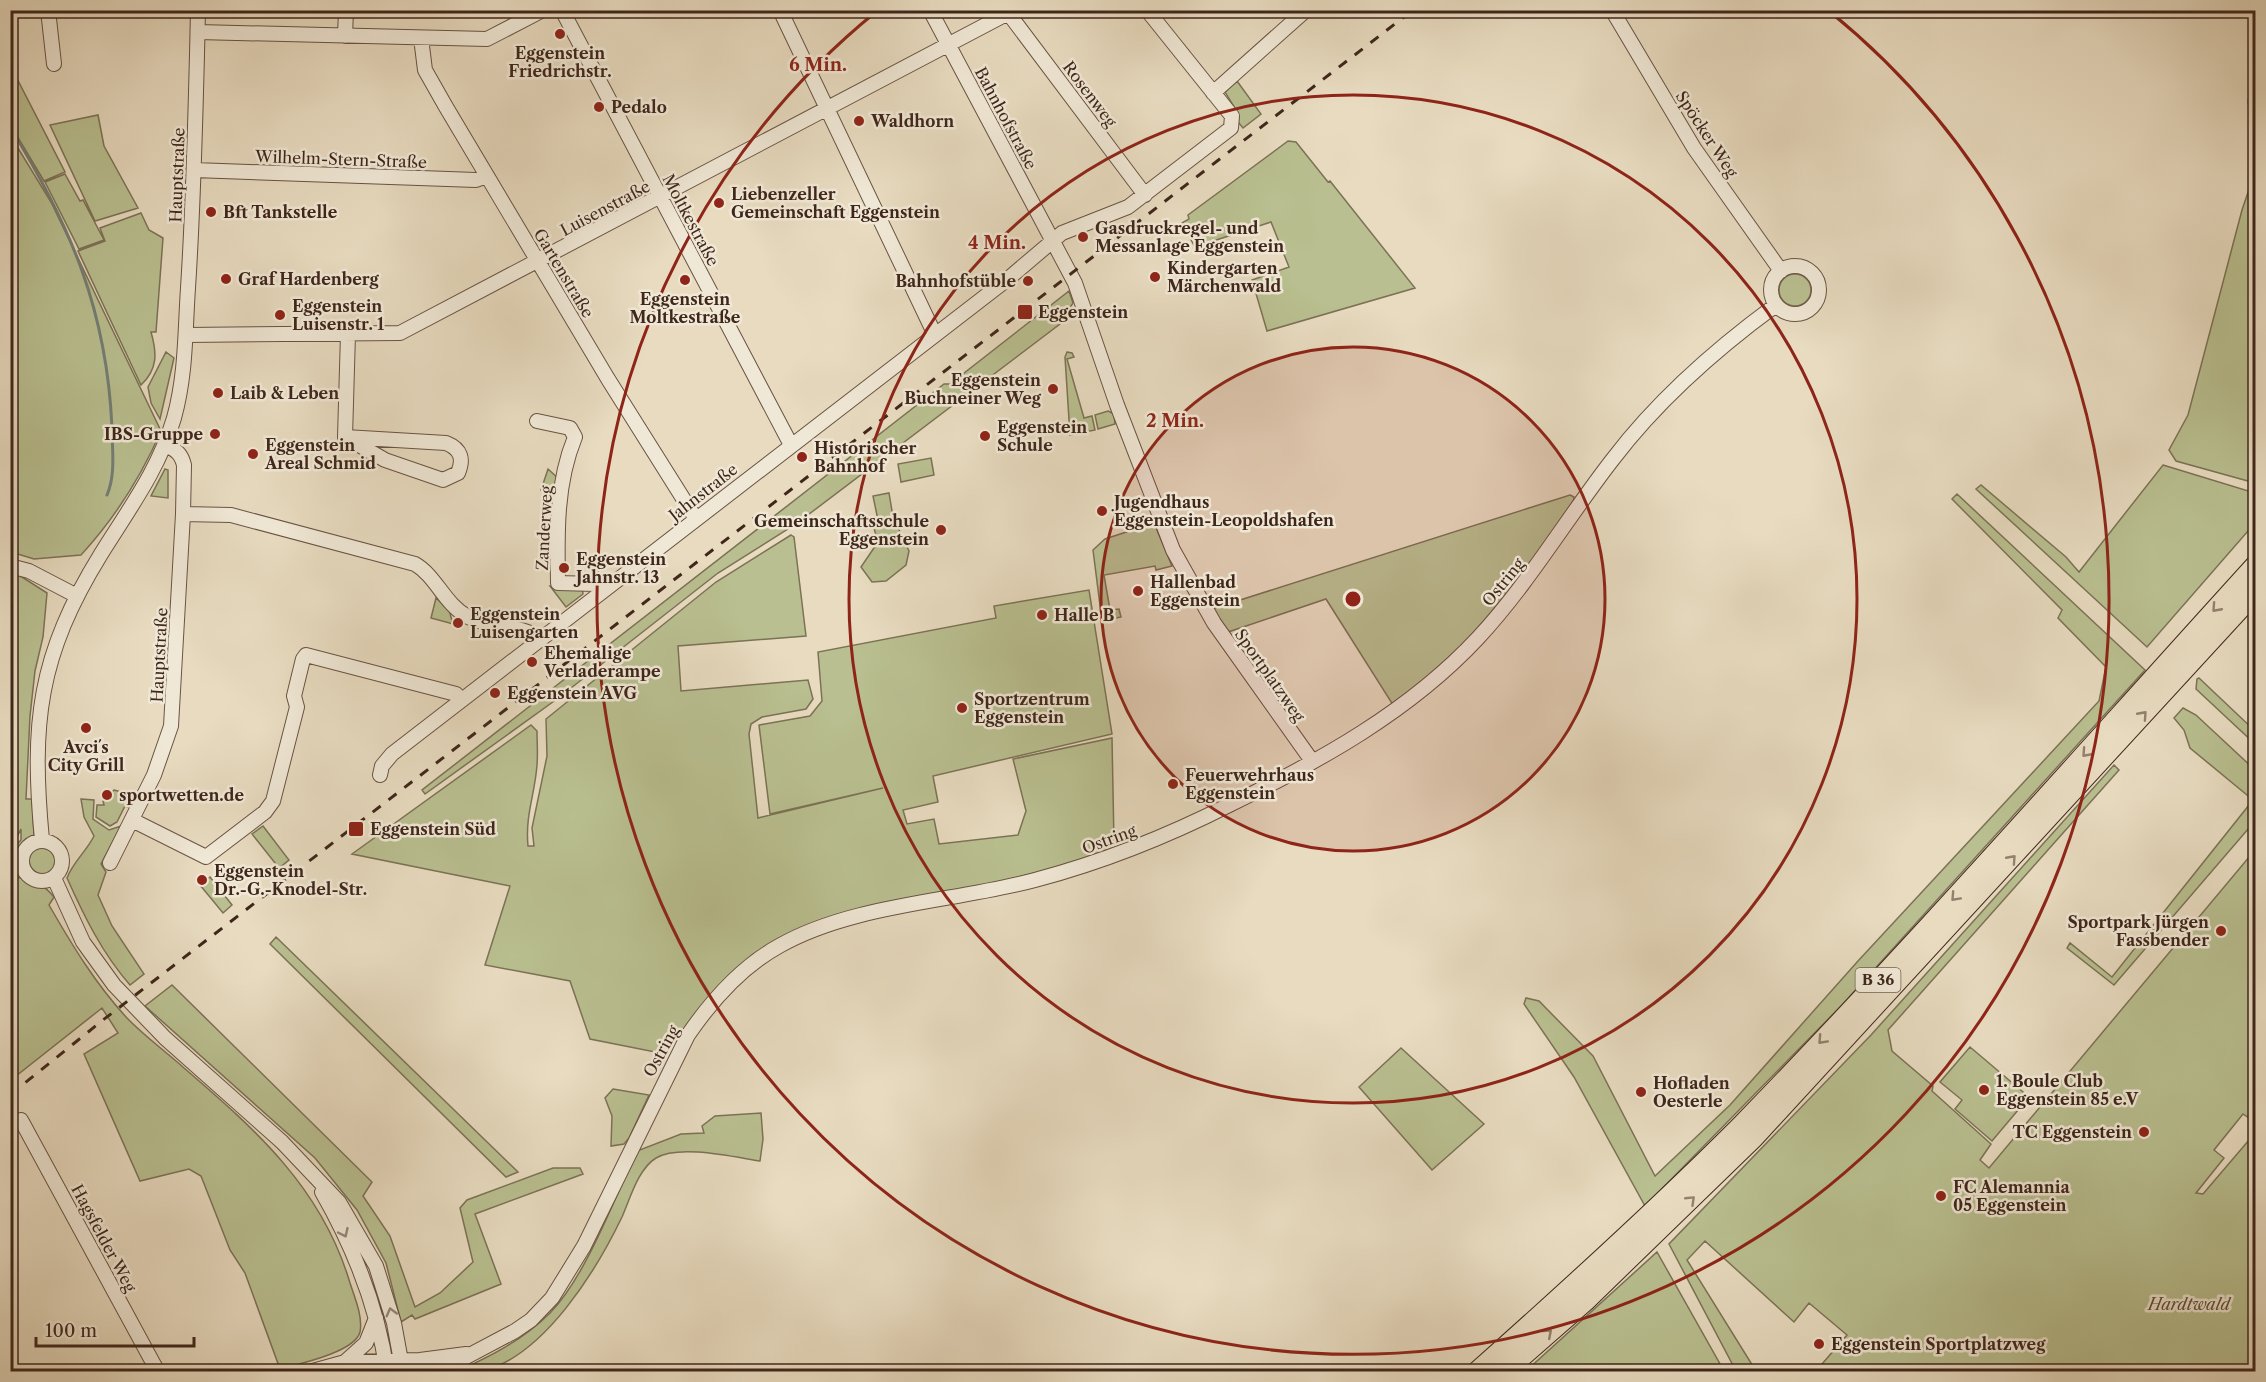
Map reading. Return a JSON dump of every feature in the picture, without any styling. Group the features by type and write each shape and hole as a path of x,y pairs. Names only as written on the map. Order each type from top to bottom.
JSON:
{"highway":[{"name":"B 36","path":"1477,1371 1571,1289 1741,1126 1975,875 2256,565"},
{"name":"B 36","path":"1504,1371 1585,1301 1754,1137 2256,591"}],"street":[{"path":"48,10 54,64"},
{"name":"Hauptstraße","path":"42,840 37,790 38,723 50,659 77,596 149,479 165,445 180,393 186,335 194,170 198,10"},
{"path":"345,36 346,10"},
{"path":"198,32 487,39 543,10"},
{"name":"Moltkestraße","path":"562,10 792,445"},
{"path":"780,10 935,335"},
{"name":"Bahnhofstraße","path":"930,10 1052,241"},
{"name":"Jahnstraße","path":"380,775 382,766 392,754 1037,256 1062,233 1128,207 1231,128 1232,116 1147,10"},
{"path":"1213,93 1306,10"},
{"name":"Spöcker Weg","path":"1612,10 1694,148 1781,271"},
{"name":"Luisenstraße","path":"186,335 400,333 1012,12"},
{"name":"Rosenweg","path":"1012,12 1145,195"},
{"name":"Gartenstraße","path":"421,38 425,69 538,262 696,519"},
{"name":"Wilhelm-Stern-Straße","path":"194,170 476,180 487,176"},
{"name":"Sportplatzweg","path":"1052,241 1082,300 1117,405 1173,550 1214,623 1312,761"},
{"path":"1795,267 1809,271 1817,283 1818,297 1809,309 1803,313 1787,313 1776,305 1771,291 1772,283 1781,271 1795,267"},
{"name":"Ostring","path":"435,1371 515,1331 531,1320 552,1298 584,1246 663,1080 688,1035 707,1007 753,963 780,945 818,929 862,916 1023,883 1118,854 1214,813 1312,761 1401,706 1477,639 1526,582 1584,497 1634,435 1697,370 1776,305"},
{"path":"345,437 348,334"},
{"name":"Zanderweg","path":"537,421 570,428 575,437 567,458 558,511 558,583 596,584 602,592"},
{"path":"345,437 446,443 455,447 461,455 462,464 458,473 444,480 385,460 345,437"},
{"name":"Hauptstraße","path":"110,863 161,758 172,717 183,514 182,456 165,445"},
{"path":"183,514 231,515 415,564 426,571 441,593 467,616 540,639"},
{"path":"10,566 28,571 77,596"},
{"path":"132,820 206,857 265,812 273,801 297,707 294,696 296,687 303,659 306,656 456,694 461,700"},
{"path":"42,840 54,844 62,854 62,867 54,878 40,881 33,879 23,868 24,852 34,842 42,840"},
{"path":"10,875 23,868"},
{"path":"54,878 83,942 114,985 165,1038 282,1142 339,1202 367,1248 388,1301 403,1366"},
{"name":"Hagsfelder Weg","path":"21,1120 158,1371"},
{"path":"309,1371 345,1362 386,1366 376,1318 356,1258 336,1217 310,1173"},
{"path":"345,1362 366,1344 376,1318"},
{"name":"Ostring","path":"386,1366 403,1366 469,1354"}],"green space":[{"path":"10,65 65,172 44,181 11,126"},
{"path":"2255,73 2255,134 2252,131 2248,101"},
{"path":"1237,81 1261,114 1243,128 1225,92"},
{"path":"98,115 104,146 138,208 95,221 50,125"},
{"path":"10,135 51,202 161,431 145,465 126,496 81,555 34,559 11,552"},
{"path":"1288,141 1296,142 1328,182 1330,181 1415,288 1267,331 1252,280 1289,267 1271,222 1195,247 1182,223 1189,219 1188,215"},
{"path":"2255,172 2255,483 2176,461 2169,450 2188,415 2242,210"},
{"path":"65,174 80,201 83,200 104,240 79,249 45,182"},
{"path":"141,213 149,230 163,238 156,332 151,332 155,360 151,373 141,385 78,251 105,241 100,228"},
{"path":"1795,274 1806,279 1811,290 1806,301 1795,306 1784,301 1779,290 1784,279"},
{"path":"1069,291 1073,303 1060,324 796,524 718,573 557,699 425,794 422,790 944,384 950,384"},
{"path":"166,352 174,358 160,419 151,403 148,387"},
{"path":"1067,352 1072,353 1074,357 1067,359 1084,418 1092,416 1095,430 1070,435 1065,357"},
{"path":"1108,411 1114,414 1115,424 1098,429 1095,415"},
{"path":"931,458 934,475 901,482 898,464"},
{"path":"2163,465 2255,493 2255,523 2147,647 1976,489 1981,485 2066,557 2079,572"},
{"path":"165,469 168,470 168,498 151,496"},
{"path":"548,469 559,479 556,496 541,490"},
{"path":"889,493 893,517 909,551 906,565 886,581 872,582 861,567 878,542 873,525 878,520 873,496"},
{"path":"1957,494 2145,670 1842,1005 1645,1206 1574,1077 1524,1004 1526,998 1539,1001 1593,1056 1655,1176 1730,1105 1858,961 2099,701 2106,667 2058,618 2062,610 1952,499"},
{"path":"1570,495 1574,497 1573,505 1511,591 1455,654 1393,705 1326,599 1228,632 1212,609"},
{"path":"1154,523 1172,566 1156,570 1155,566 1104,575 1110,610 1119,609 1121,617 1102,621 1093,550 1105,539"},
{"path":"791,535 794,537 806,636 678,646 681,691 808,680 813,699 806,709 762,717 751,724 749,734 758,818 883,788 770,814 759,725 810,716 822,701 818,652 996,618 994,606 1089,590 1112,734 933,776 938,802 903,810 907,824 934,819 939,844 1018,835 1026,811 1013,759 1112,738 1114,843 1107,852 1074,863 782,938 753,954 726,978 665,1054 590,1039 570,981 485,965 510,886 352,854 531,725 537,731 537,761 527,835 528,846 534,846 532,828 547,756 546,719 716,582"},
{"path":"10,573 22,577 47,593 43,637 35,671 30,716 26,799 32,799 34,835 11,867 11,850 21,840 21,829 11,849"},
{"path":"550,586 582,587 583,594 566,607"},
{"path":"436,598 449,610 453,624 431,618"},
{"path":"2199,678 2255,731 2255,744 2196,689"},
{"path":"2183,708 2196,715 2255,770 2255,821 2114,985 2067,948 2070,943 2112,977 2253,800 2190,748 2184,730 2174,718"},
{"name":"Hardtwald","path":"2114,765 2119,770 1888,1030 1892,1051 1933,1086 1932,1091 1991,1144 1980,1160 1989,1168 2255,850 2255,1122 2243,1114 2214,1150 2224,1158 2196,1193 2203,1194 2255,1133 2255,1371 1816,1371 1847,1335 1809,1303 1794,1322 1705,1241 1687,1260 1756,1371 1736,1371 1669,1244 1871,1035"},
{"path":"114,790 136,796 130,808 125,806 117,822 110,826 96,817 97,805 104,805 103,801"},
{"path":"81,799 94,800 93,819 109,830 121,826 101,864 106,872 98,895 112,926 144,974 130,985 94,934 67,878 94,836 84,817"},
{"path":"263,826 289,860 279,868 252,834"},
{"path":"43,846 53,850 57,860 53,870 43,874 33,870 29,860 33,850"},
{"path":"11,875 13,879 30,879 41,884 54,897 49,905 58,920 84,963 126,1017 261,1138 304,1190 338,1249 358,1308 360,1332 348,1346 325,1356 280,1369 245,1273 230,1250 201,1176 189,1169 140,1181 84,1054 118,1033 102,1008 11,1080"},
{"path":"210,877 232,905 223,913 200,885"},
{"path":"276,937 518,1172 506,1177 270,944"},
{"path":"172,985 372,1182 363,1196 390,1236 415,1307 440,1293 473,1262 460,1208 467,1200 553,1168 580,1168 583,1174 475,1214 501,1284 415,1319 412,1315 401,1322 386,1263 357,1210 315,1158 145,1006"},
{"name":"1. Boule Club Eggenstein 85 e.V","path":"1970,1047 2029,1097 1992,1141 1955,1109 1962,1100 1940,1082"},
{"path":"1401,1048 1484,1124 1432,1170 1359,1087"},
{"path":"613,1089 649,1095 629,1138 624,1144 611,1146 612,1116 605,1098"},
{"path":"761,1113 763,1139 760,1161 692,1152 666,1154 656,1158 639,1177 622,1217 583,1285 548,1329 506,1362 484,1371 456,1372 518,1339 550,1313 576,1279 609,1214 637,1151 681,1134 704,1133 702,1126 715,1116"},
{"path":"1657,1252 1724,1371 1526,1371"}],"waterway":[{"path":"10,127 51,199 68,235 94,307 109,386 112,428 113,470 107,495"}],"railway":[{"path":"10,1095 103,1020 1413,10"}],"place":[{"name":"Eggenstein Friedrichstr.","path":"560,34"},
{"name":"Pedalo","path":"599,107"},
{"name":"Waldhorn","path":"859,121"},
{"name":"Liebenzeller Gemeinschaft Eggenstein","path":"719,203"},
{"name":"Bft Tankstelle","path":"211,212"},
{"name":"Gasdruckregel- und Messanlage Eggenstein","path":"1083,237"},
{"name":"Kindergarten Märchenwald","path":"1155,277"},
{"name":"Graf Hardenberg","path":"226,279"},
{"name":"Eggenstein Moltkestraße","path":"685,280"},
{"name":"Bahnhofstüble","path":"1028,281"},
{"name":"Eggenstein","path":"1025,312"},
{"name":"Eggenstein Luisenstr. 1","path":"280,315"},
{"name":"Eggenstein Buchneiner Weg","path":"1053,389"},
{"name":"Laib & Leben","path":"218,393"},
{"name":"IBS-Gruppe","path":"215,434"},
{"name":"Eggenstein Schule","path":"985,436"},
{"name":"Eggenstein Areal Schmid","path":"253,454"},
{"name":"Historischer Bahnhof","path":"802,457"},
{"name":"Jugendhaus Eggenstein-Leopoldshafen","path":"1102,511"},
{"name":"Gemeinschaftsschule Eggenstein","path":"941,530"},
{"name":"Eggenstein Jahnstr. 13","path":"564,568"},
{"name":"Hallenbad Eggenstein","path":"1138,591"},
{"name":"Halle B","path":"1042,615"},
{"name":"Eggenstein Luisengarten","path":"458,623"},
{"name":"Ehemalige Verladerampe","path":"532,662"},
{"name":"Eggenstein AVG","path":"495,693"},
{"name":"Sportzentrum Eggenstein","path":"962,708"},
{"name":"Avci´s City Grill","path":"86,728"},
{"name":"Feuerwehrhaus Eggenstein","path":"1173,784"},
{"name":"sportwetten.de","path":"107,795"},
{"name":"Eggenstein Süd","path":"356,829"},
{"name":"Eggenstein Dr.-G.-Knodel-Str.","path":"202,880"},
{"name":"Sportpark Jürgen Fassbender","path":"2221,931"},
{"name":"1. Boule Club Eggenstein 85 e.V","path":"1984,1090"},
{"name":"Hofladen Oesterle","path":"1641,1092"},
{"name":"TC Eggenstein","path":"2144,1132"},
{"name":"FC Alemannia 05 Eggenstein","path":"1941,1196"},
{"name":"Eggenstein Sportplatzweg","path":"1819,1344"}]}
